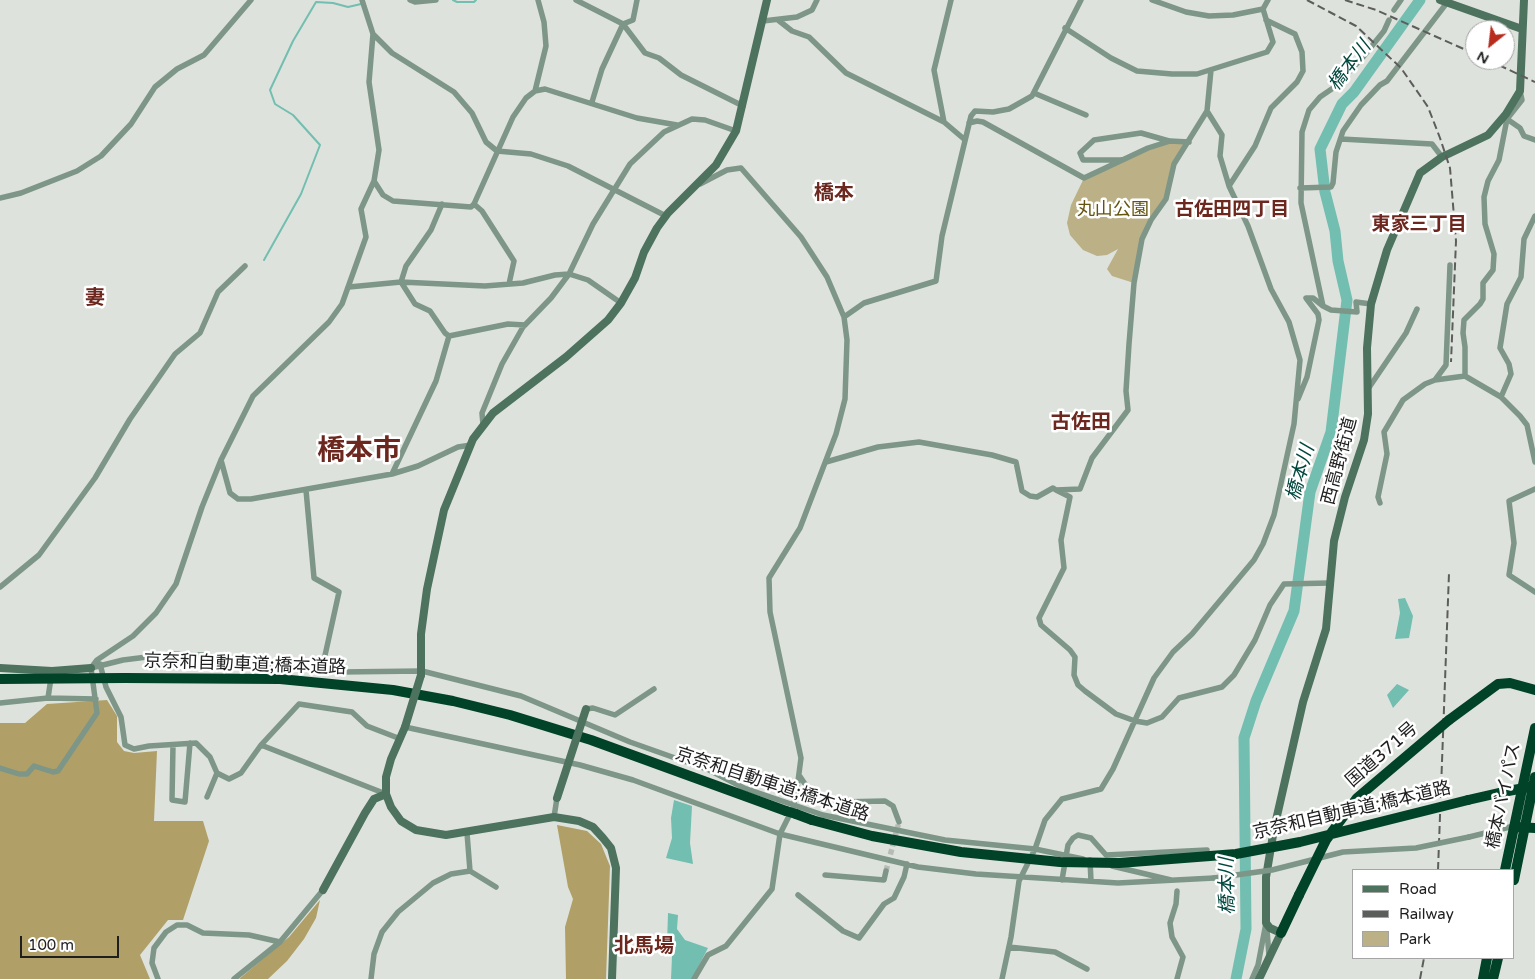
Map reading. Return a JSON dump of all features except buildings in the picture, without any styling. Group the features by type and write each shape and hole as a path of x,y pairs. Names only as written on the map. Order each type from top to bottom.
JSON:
{"highway":[{"name":"京奈和自動車道;橋本道路","path":"0,679 280,679 393,690 453,701 510,715 591,740 710,784 792,810 812,820 872,836 960,852 1060,862 1119,863 1236,854 1300,842 1468,800 1535,786"},
{"name":"国道371号","path":"1281,933 1326,840 1357,798 1449,720 1498,684 1510,683 1535,690"},
{"name":"橋本バイパス","path":"1505,869 1525,823 1535,728"},
{"name":"橋本バイパス","path":"1515,875 1535,776"},
{"path":"1525,823 1535,828"},
{"path":"1483,979 1487,959"},
{"path":"1493,979 1498,959"}],"street":[{"path":"0,198 21,193 77,170 101,156 131,124 155,87 177,69 204,55 251,0"},
{"path":"91,668 98,660 133,636 156,613 176,584 202,507 221,460 253,396 329,322 342,304 349,287 366,237 361,209 374,181 379,150 369,82 373,34 362,0"},
{"path":"410,0 415,2 436,0"},
{"path":"535,91 546,46 544,22 538,0"},
{"path":"576,0 623,24 645,53 659,58 681,75 743,106"},
{"path":"592,102 602,70 623,24 633,20 637,0"},
{"path":"612,979 616,885 614,856 607,843 593,828 579,821 554,817 446,835 416,830 401,821 391,807 386,794 386,777 398,738 405,727 422,673 421,634 427,588 444,510 471,445 493,413 608,320 621,303 635,278 644,252 666,216 716,165 736,131 767,0"},
{"path":"763,21 797,17 812,10 817,0"},
{"path":"944,122 934,70 950,0"},
{"path":"844,317 864,302 936,281 942,236 964,140 975,111 993,112 1009,109 1030,98 1081,0"},
{"path":"1152,0 1186,12 1209,16 1233,15 1263,9"},
{"path":"1065,28 1111,58 1137,70 1172,74 1197,74 1267,52 1273,42 1263,9 1268,0"},
{"path":"1394,10 1400,0"},
{"name":"西高野街道","path":"1252,979 1258,965 1266,923 1266,877 1274,829 1303,702 1326,629 1334,541 1345,497 1364,440 1368,414 1366,348 1371,304 1387,250 1420,173 1442,157 1488,135 1506,117 1520,91 1524,0"},
{"path":"1300,188 1331,186 1333,183 1336,152 1341,138 1361,105 1374,90 1388,81 1445,1 1522,29"},
{"path":"778,20 792,31 809,37 846,73 944,122 964,140"},
{"path":"1229,186 1255,146 1271,108 1297,82 1303,70 1302,52 1295,34 1266,20"},
{"path":"1323,306 1301,203 1302,132 1309,110 1320,97 1336,86 1363,57 1384,31 1389,20"},
{"path":"373,34 392,53 454,92 472,113 486,142 497,151 531,154 568,166 666,216"},
{"path":"826,462 878,447 919,442 992,455 1016,462 1022,492 1030,496 1037,497 1054,488 1056,490 1080,489 1092,458 1128,410 1126,391 1129,344 1134,283 1142,239 1151,220 1166,199 1174,164 1207,111 1211,70"},
{"path":"374,181 383,195 393,201 472,207 513,117 526,98 535,91 545,89 592,102 638,118 677,125"},
{"path":"1034,93 1086,114"},
{"path":"1002,979 1021,877 1036,849 1045,820 1062,800 1101,789 1114,770 1154,678 1173,652 1192,634 1241,576 1263,544 1274,515 1296,403 1300,360 1296,338 1271,289 1248,226 1229,186 1220,156 1222,135 1207,111"},
{"path":"1465,376 1464,320 1483,299 1483,283 1493,270 1494,254 1484,224 1484,197 1488,181 1499,160 1506,117 1520,128 1524,136 1535,140"},
{"path":"483,425 482,413 502,364 525,325 551,298 569,274 593,224 630,164 653,142 677,125 692,119 705,120 736,131"},
{"path":"969,123 977,120 983,122 1084,178 1122,160 1170,141"},
{"path":"1122,160 1094,162 1083,160 1080,153 1094,140 1141,133 1170,141 1189,142"},
{"path":"1341,138 1432,144 1442,157"},
{"path":"692,189 715,175 740,168 801,237 827,277 844,317 847,340 846,399 826,462 800,528 769,578 770,612 801,758 792,810 780,834 772,889 726,946 708,954 694,979"},
{"path":"442,204 431,230 406,266 401,282 415,304 430,312 445,334 450,336 508,324 525,325"},
{"path":"474,204 482,211 514,261 509,284"},
{"path":"1501,397 1511,374 1509,364 1500,348 1508,304 1521,277 1524,239 1535,216"},
{"path":"1435,380 1446,365 1450,265"},
{"path":"0,587 39,555 95,478 130,419 174,354 200,333 218,292 245,266"},
{"path":"349,287 401,282 485,286 569,274 588,280 621,303"},
{"path":"1296,403 1307,377 1318,333 1318,314 1306,298 1313,298 1331,310 1357,312 1356,302 1371,304"},
{"path":"1368,389 1406,333 1417,309"},
{"path":"392,474 436,381 450,336"},
{"path":"1380,503 1378,496 1380,480 1387,454 1384,432 1403,400 1425,384 1435,380 1465,376 1501,397 1526,425 1535,462"},
{"path":"221,460 230,493 238,499 251,499 392,474 418,466 458,447 471,445"},
{"path":"306,490 314,578 339,592 322,669"},
{"path":"1056,490 1070,497 1061,540 1064,568 1039,618 1041,625 1070,650 1075,657 1074,675 1078,684 1116,714 1135,722 1147,723 1162,717 1179,698 1222,687 1237,671 1255,640 1270,605 1284,584 1329,583"},
{"path":"1535,490 1510,500 1514,543 1509,575 1535,592"},
{"path":"0,668 52,671 91,668 123,660 171,654 202,655 287,668 322,669 340,672 422,673 521,696 630,742 709,770 792,810 926,837 1065,854 1170,880"},
{"path":"98,660 106,686 122,717 125,745 134,749 196,743 210,757 217,773 229,779 235,778 299,704 352,712 368,726 398,738"},
{"path":"0,768 19,774 27,774 34,766 53,772 58,770 97,713 91,668"},
{"path":"48,698 52,671"},
{"path":"554,817 557,798 586,709 593,708 614,714 654,689"},
{"path":"0,702 48,698 96,699"},
{"path":"405,727 580,765 654,788 780,834 907,864 1021,877 1118,883 1214,878 1272,870 1343,852 1416,848 1525,823"},
{"path":"174,745 172,800 186,802 190,743"},
{"path":"262,745 386,794"},
{"path":"208,798 217,773"},
{"path":"799,775 809,790 839,802 885,801 893,806 899,822"},
{"path":"234,979 280,942 323,890 374,799 386,794"},
{"path":"467,832 470,871"},
{"path":"1062,880 1065,854 1073,838 1083,835 1091,838 1106,855 1207,850"},
{"path":"1090,860 1091,881"},
{"path":"798,895 843,931 859,938 884,904 894,898 904,877 907,864"},
{"path":"370,979 374,954 382,932 398,912 433,884 451,874 470,871 496,887"},
{"path":"825,876 884,880 886,871"},
{"path":"1177,891 1176,904 1170,923 1172,937 1183,957 1177,979"},
{"path":"1259,979 1281,933 1270,928 1266,923"},
{"path":"1266,923 1269,957"},
{"path":"158,979 152,962 154,948 166,932 177,925 187,925 203,933 249,935 280,942"},
{"path":"1008,947 1055,952 1088,969"}],"green space":[{"name":"丸山公園","path":"1170,141 1189,142 1176,162 1166,199 1142,239 1134,283 1112,276 1107,269 1118,249 1107,255 1097,256 1083,250 1070,235 1067,223 1071,205 1084,178"}],"shaded area":[{"path":"107,700 117,716 117,742 124,751 134,753 157,751 154,821 203,821 209,841 183,920 168,920 140,955 150,979 0,979 0,723 25,723 47,704"},
{"path":"557,825 587,831 601,844 610,866 606,979 566,979 565,927 573,899 568,887"},
{"path":"320,900 316,918 304,939 287,961 268,979 239,979 289,937"}],"water":[{"path":"1405,598 1413,616 1409,638 1395,639 1400,613 1398,599"},
{"path":"1397,684 1409,690 1393,708 1387,695"},
{"path":"674,800 692,806 690,843 693,864 666,858 672,838 671,818"},
{"path":"668,913 678,915 677,929 685,940 708,948 692,979 671,979 672,956 667,944"}],"waterway":[{"path":"453,0 457,2 474,2 476,0"},
{"name":"橋本川","path":"1236,979 1246,929 1244,738 1256,701 1294,611 1310,492 1331,432 1347,300 1338,261 1335,231 1325,192 1320,149 1342,104 1354,92 1420,0"},
{"path":"264,260 301,194 320,145 293,115 275,104 270,90 293,41 316,2 333,3 348,7 361,4"}],"tunnel":[{"path":"886,871 899,822"}],"railway":[{"path":"1307,0 1356,26 1401,68 1428,107 1450,168 1456,241 1451,362"},
{"path":"1345,0 1376,10 1465,50"},
{"path":"1509,70 1535,82"},
{"path":"1438,869 1449,573"},
{"path":"1420,979 1424,959"}],"district":[{"name":"橋本","path":"834,194"},
{"name":"古佐田四丁目","path":"1232,210"},
{"name":"東家三丁目","path":"1419,225"},
{"name":"妻","path":"95,299"},
{"name":"古佐田","path":"1081,423"},
{"name":"橋本市","path":"359,452"},
{"name":"北馬場","path":"644,947"}]}
